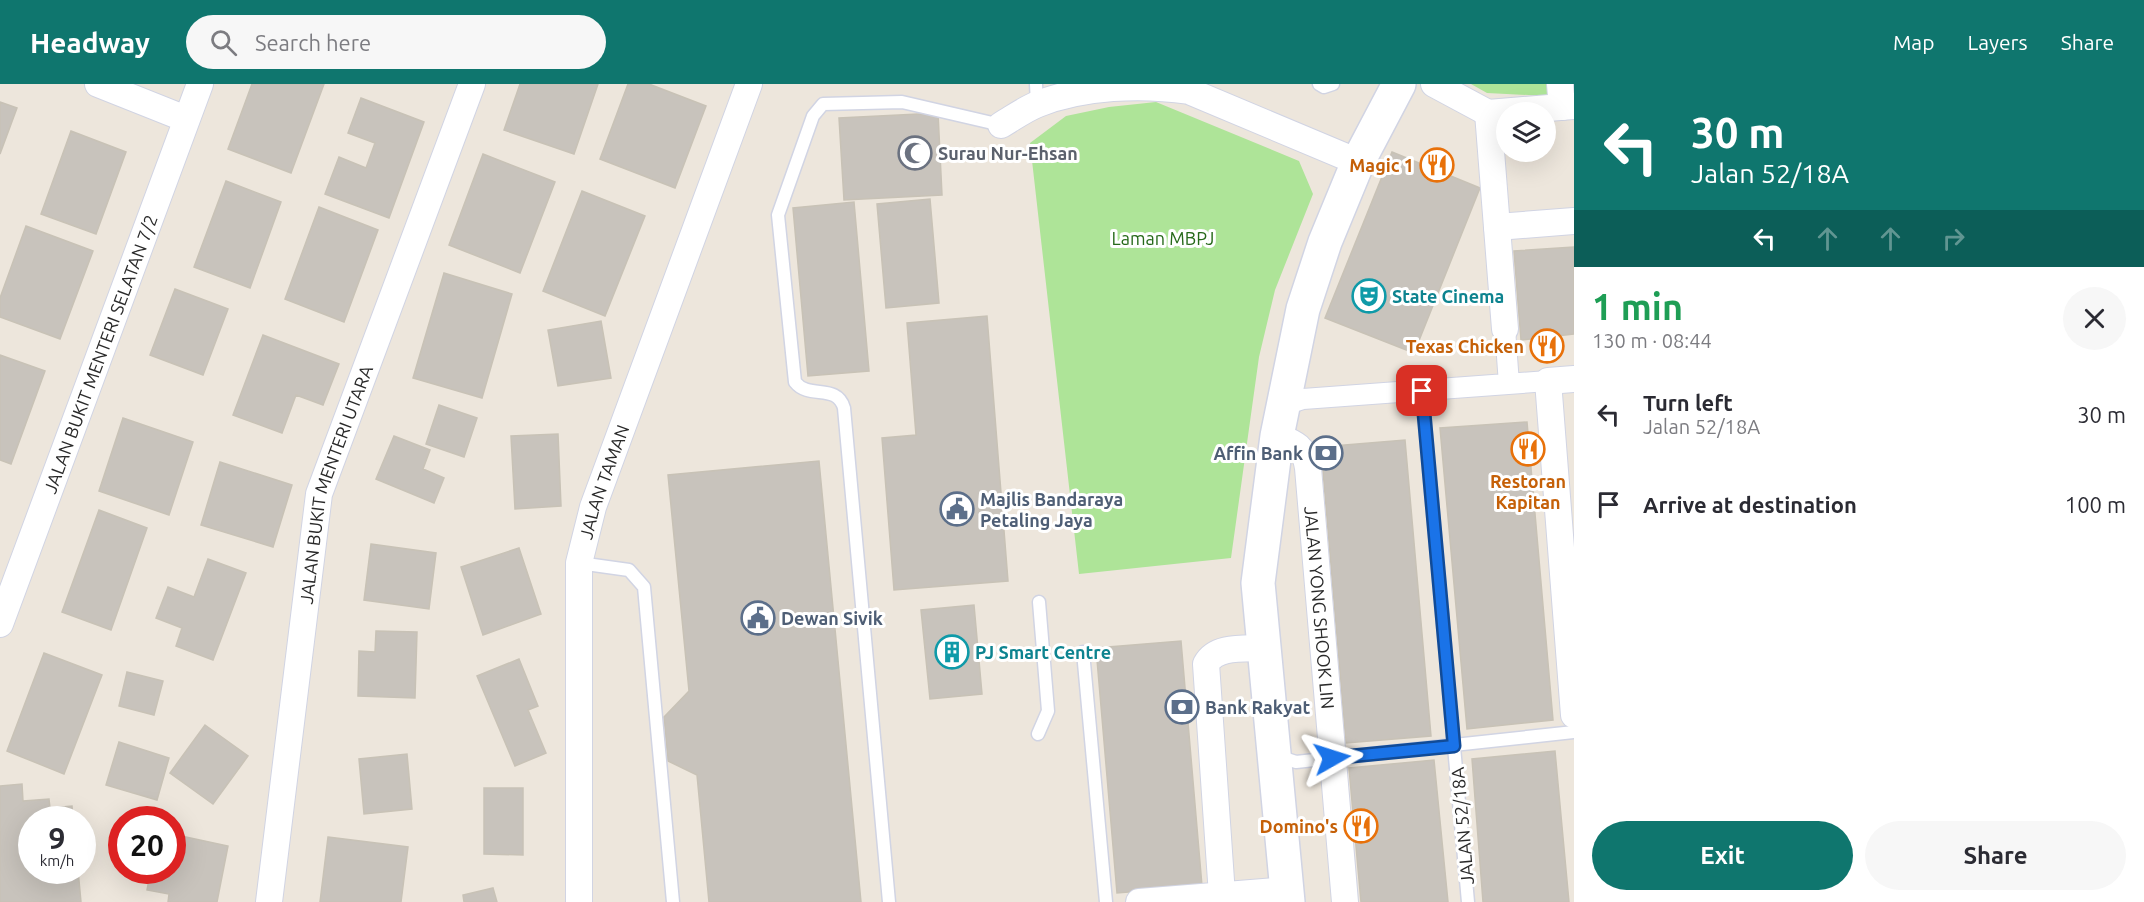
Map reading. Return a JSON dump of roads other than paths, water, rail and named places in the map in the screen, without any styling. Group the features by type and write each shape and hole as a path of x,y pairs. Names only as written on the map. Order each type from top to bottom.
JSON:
{"main road":[{"path":"1287,896 1258,583 1279,421 1307,298 1324,242 1358,162 1399,84"}],"street":[{"path":"98,84 186,119"},
{"name":"JALAN BUKIT MENTERI SELATAN 7/2","path":"0,624 200,84"},
{"name":"JALAN BUKIT MENTERI UTARA","path":"269,902 319,494 472,84"},
{"name":"JALAN TAMAN","path":"579,902 579,563 593,507 749,84"},
{"path":"1434,84 1488,113 1565,99"},
{"path":"1001,125 1036,94 1161,85 1189,92 1358,162"},
{"path":"1488,113 1509,384"},
{"path":"1497,227 1574,222"},
{"path":"1279,421 1303,399 1574,379"},
{"path":"1548,381 1574,715"},
{"name":"JALAN YONG SHOOK LIN","path":"1279,421 1306,454 1345,902"},
{"path":"1222,895 1206,664 1210,658 1221,651 1263,648"},
{"path":"1139,902 1222,895 1287,896"}],"lane":[{"path":"1319,84 1324,87 1333,84"},
{"path":"888,902 844,408 838,397 832,393 805,391 795,382 778,215 813,116 823,104 902,102 1001,125"},
{"name":"JALAN 52/18A","path":"1422,391 1468,902"},
{"path":"579,563 629,570 644,586 673,902"},
{"path":"1038,734 1048,711 1039,602"},
{"path":"1083,652 1106,902"},
{"path":"1274,754 1296,762 1574,732"}],"place":[{"name":"Surau Nur-Ehsan","path":"915,153"},
{"name":"Magic 1","path":"1437,165"},
{"name":"State Cinema","path":"1369,296"},
{"name":"Texas Chicken","path":"1547,346"},
{"name":"Restoran Kapitan","path":"1528,449"},
{"name":"Affin Bank","path":"1326,453"},
{"name":"Majlis Bandaraya Petaling Jaya","path":"957,509"},
{"name":"Dewan Sivik","path":"758,618"},
{"name":"PJ Smart Centre","path":"952,652"},
{"name":"Bank Rakyat","path":"1182,707"},
{"name":"Domino's","path":"1361,826"}],"park label":[{"name":"Laman MBPJ","path":"1163,238"}]}
